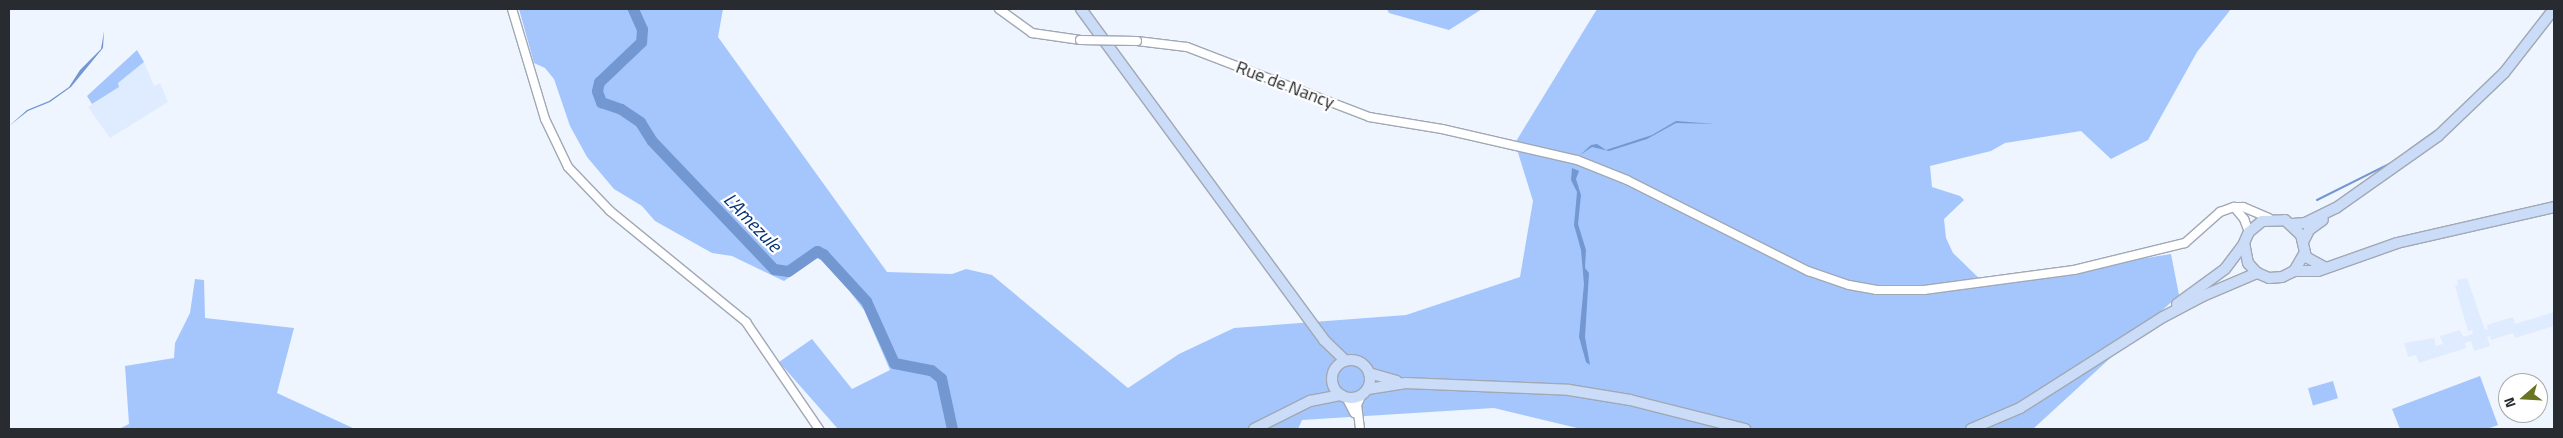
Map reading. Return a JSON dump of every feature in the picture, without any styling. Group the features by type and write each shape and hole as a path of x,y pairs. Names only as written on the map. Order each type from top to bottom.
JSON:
{"main road":[{"path":"1081,9 1324,340 1332,356 1334,376 1344,396"},
{"path":"2303,242 2309,230 2336,208 2400,165 2461,116 2509,67 2554,9"},
{"path":"2244,244 2248,263 2257,273 2276,278 2294,271 2311,273 2397,243 2554,207"},
{"path":"2163,317 2225,269 2244,244 2249,232 2270,218 2292,224 2305,223 2336,208"},
{"path":"2292,224 2303,242 2304,254 2294,271"},
{"path":"2304,254 2313,264 2324,267"},
{"path":"1971,429 2020,408 2163,317 2202,296 2257,273"},
{"path":"1324,340 1346,361 1358,362 1369,373 1405,383 1569,390 1630,400 1745,429"},
{"path":"1310,401 1346,361"},
{"path":"1365,392 1369,373"},
{"path":"1254,429 1310,401 1405,383"}],"street":[{"path":"512,9 545,119 568,167 610,211 746,322 819,429"},
{"name":"Rue de Nancy","path":"999,9 1032,33 1080,40 1138,41 1187,47 1369,116 1442,129 1577,160 1627,180 1808,271 1849,285 1883,290 1924,290 2074,270 2185,243 2220,212 2234,207"},
{"path":"2234,207 2243,207 2270,218"},
{"path":"2234,207 2244,218 2249,232"},
{"path":"1359,429 1357,405 1365,392"},
{"path":"1344,396 1352,405 1359,429"}],"shaded area":[{"path":"519,9 723,9 718,37 887,272 952,274 966,269 992,275 1128,388 1179,354 1234,328 1406,315 1520,277 1533,201 1515,143 1597,9 2231,9 2197,52 2148,140 2111,159 2081,131 2005,143 1991,151 1930,166 1932,187 1960,196 1964,200 1944,219 1946,238 1953,253 1985,284 2171,254 2179,295 2033,429 1581,429 1494,408 1302,420 1298,429 838,429 779,362 812,339 852,389 890,370 864,310 829,264 817,258 784,281 732,256 712,253 655,221 642,206 614,189 587,157 570,126 554,79 545,68 534,63"},
{"path":"1387,9 1482,9 1449,30 1389,13"},
{"path":"104,31 103,48 71,87 50,102 28,111 9,126 27,110 49,101 69,87 80,70 101,49"},
{"path":"137,50 144,62 118,83 119,87 92,104 87,96"},
{"path":"144,62 154,86 160,83 168,102 110,138 88,107 119,87 118,83"},
{"path":"1676,121 1715,124 1676,123 1647,139 1609,151 1592,147 1580,155 1591,145 1597,144 1606,150 1652,135"},
{"path":"1572,168 1579,171 1576,179 1581,195 1578,224 1586,250 1585,268 1589,273 1585,337 1590,365 1586,362 1579,337 1584,284 1581,250 1574,225 1577,192 1571,180"},
{"path":"2467,278 2485,330 2488,329 2487,325 2513,317 2515,324 2554,312 2554,326 2515,338 2513,333 2491,340 2490,336 2487,337 2490,346 2474,351 2471,341 2465,343 2466,348 2419,363 2416,355 2408,357 2404,343 2434,338 2436,346 2443,344 2440,336 2460,330 2463,337 2473,334 2472,330 2468,331 2455,286 2458,285 2457,280"},
{"path":"195,279 204,280 205,318 294,328 277,393 355,429 119,429 129,424 125,366 174,358 175,343 190,313"},
{"path":"2480,376 2498,425 2487,429 2400,429 2392,409"},
{"path":"2333,381 2338,398 2313,405 2308,388"}],"waterway":[{"name":"L'Amezule","path":"633,9 642,29 641,42 599,82 597,91 601,102 621,109 640,122 652,141 774,269 788,271 817,251 823,254 866,301 894,363 931,370 941,378 952,429"},
{"path":"2409,150 2435,131"},
{"path":"2317,200 2395,161"}]}
